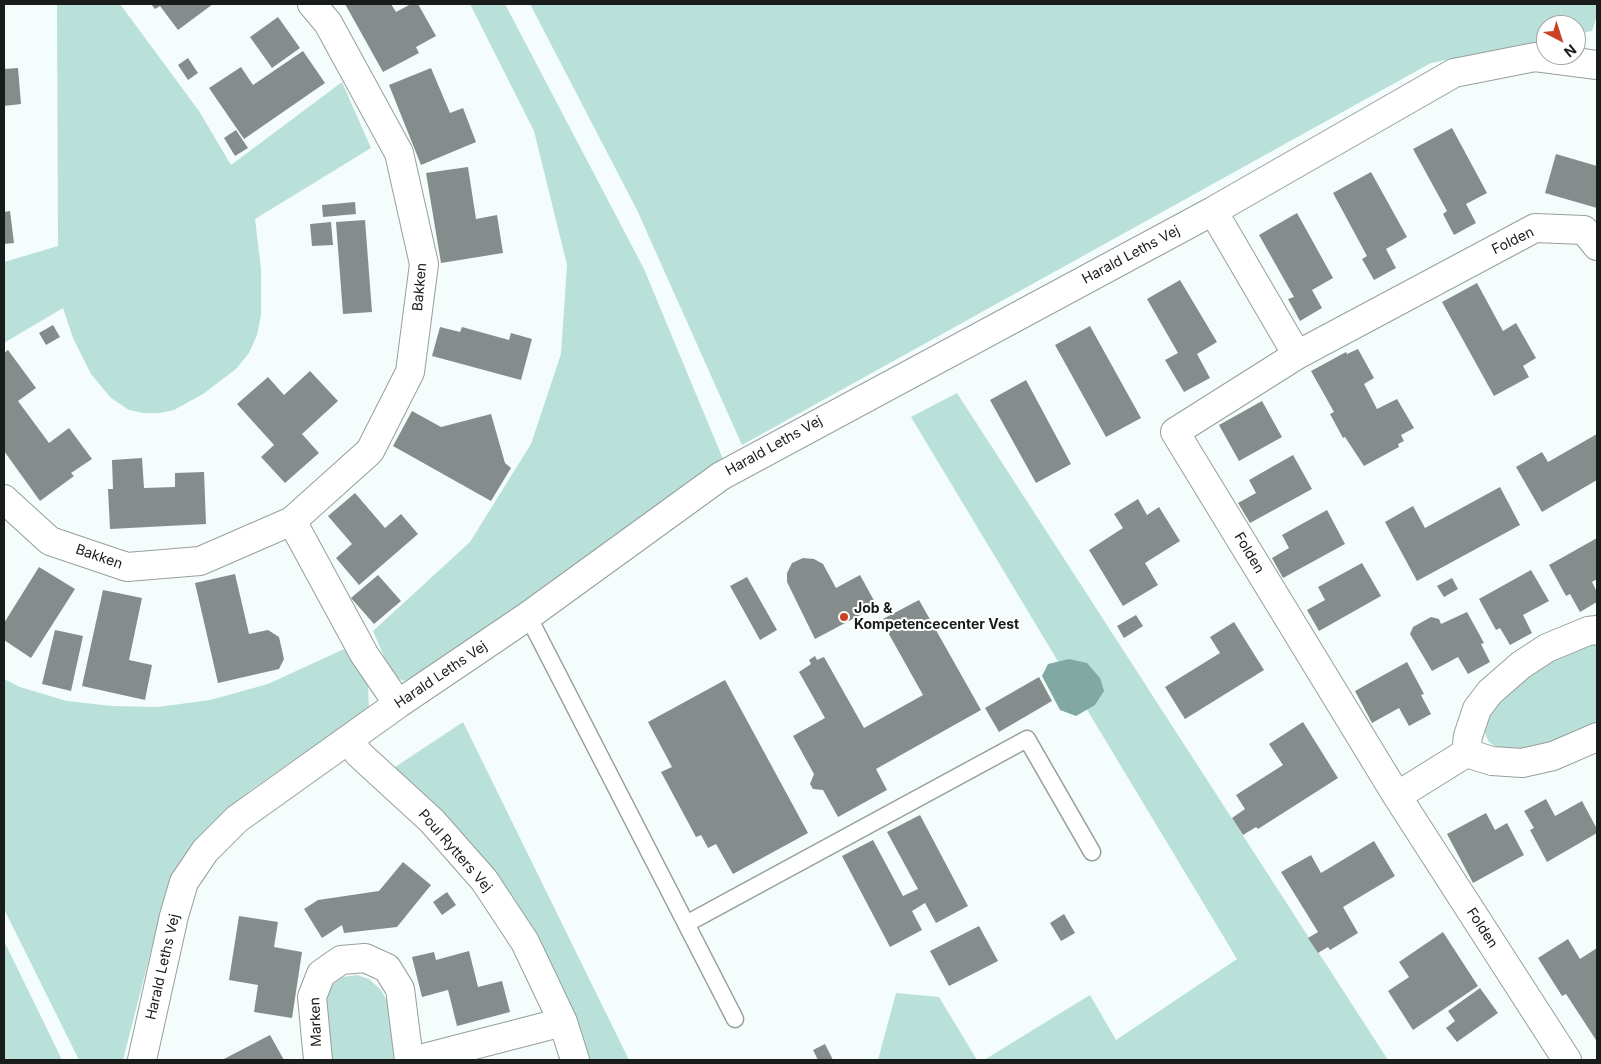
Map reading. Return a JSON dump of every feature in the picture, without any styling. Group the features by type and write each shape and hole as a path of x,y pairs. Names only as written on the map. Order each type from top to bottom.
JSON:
{"street":[{"name":"Bakken","path":"4,499 50,541 127,567 200,561 292,521 370,451 410,372 424,264 399,153 328,23 312,4"},
{"name":"Harald Leths Vej","path":"142,1060 174,916 184,882 205,850 237,819 398,704 528,616 721,476 1214,211 1454,73 1535,57 1597,65"},
{"path":"1214,211 1297,355"},
{"name":"Folden","path":"1567,1060 1397,796 1175,432 1297,355 1535,228 1584,230 1597,246"},
{"path":"292,521 364,654 398,704"},
{"path":"1466,753 1468,736 1477,710 1490,692 1521,665 1547,648 1588,631 1597,630"},
{"path":"1466,753 1492,762 1522,763 1553,756 1597,737"},
{"name":"Poul Rytters Vej","path":"349,740 359,754 432,821 484,880 525,942 563,1022 575,1060"},
{"path":"1397,796 1466,753"},
{"name":"Marken","path":"318,1060 312,997 322,974 341,960 365,958 387,968 400,989 409,1060"},
{"path":"416,1060 563,1022"}],"lane":[{"path":"528,616 735,1019"},
{"path":"686,924 1027,739 1092,852"}],"green space":[{"path":"57,4 120,4 199,111 231,165 342,82 371,148 255,219 261,269 261,315 257,335 249,353 236,369 203,394 174,410 160,413 143,413 129,410 111,398 91,374 73,338 63,308 4,343 4,262 58,246"},
{"path":"470,4 505,4 644,269 723,459 427,671 412,679 403,681 392,675 373,631 470,542 531,444 561,354 567,265 534,131"},
{"path":"530,4 1597,4 1597,16 1592,31 1586,32 1586,15 1536,15 1536,42 1431,63 742,445 637,210"},
{"path":"957,393 1388,1060 984,1060 1090,995 1116,1040 1237,959 911,417"},
{"path":"1597,642 1597,724 1576,737 1524,750 1498,748 1489,742 1483,730 1483,723 1491,711 1520,682 1544,664 1585,645"},
{"path":"344,649 368,685 369,708 251,790 209,826 182,863 166,892 123,1060 79,1060 4,909 4,679 20,687 67,701 112,706 158,707 210,700 268,684"},
{"path":"463,722 629,1060 588,1060 582,1046 392,769"},
{"path":"4,941 50,1035 62,1060 4,1060"},
{"path":"357,975 369,979 381,990 390,1007 395,1060 328,1060 325,997 333,984 343,977"},
{"path":"896,993 939,997 977,1060 878,1060"}],"water":[{"path":"1069,659 1087,663 1100,678 1104,691 1095,705 1076,716 1060,710 1042,676 1048,664"}],"building":[{"path":"151,4 213,4 178,30 160,6 155,9"},
{"path":"345,4 391,4 396,12 411,4 418,4 436,36 416,47 419,53 383,72"},
{"path":"278,17 300,48 272,68 250,37"},
{"path":"303,51 325,83 244,139 209,88 241,67 253,85"},
{"path":"188,58 198,73 188,80 178,65"},
{"path":"18,68 21,104 4,106 4,69"},
{"path":"431,68 450,113 463,108 476,142 421,165 389,85"},
{"path":"1452,128 1487,193 1466,204 1476,223 1454,235 1443,214 1447,211 1413,149"},
{"path":"236,130 248,148 235,156 224,138"},
{"path":"1556,154 1597,166 1597,208 1545,193"},
{"path":"468,167 476,219 497,215 503,253 441,263 426,173"},
{"path":"1371,172 1407,237 1386,249 1396,268 1374,280 1362,259 1367,256 1333,193"},
{"path":"355,202 356,214 323,217 322,205"},
{"path":"10,211 14,243 4,244 4,212"},
{"path":"1297,213 1333,278 1312,290 1322,308 1300,321 1288,299 1294,297 1259,235"},
{"path":"365,220 372,312 343,314 336,222"},
{"path":"331,222 333,245 312,246 310,224"},
{"path":"1180,280 1217,342 1197,354 1210,378 1184,392 1165,360 1178,353 1147,299"},
{"path":"1477,283 1503,331 1516,323 1536,358 1523,366 1529,377 1494,396 1442,302"},
{"path":"53,325 60,337 46,345 39,333"},
{"path":"1090,326 1141,418 1106,437 1055,345"},
{"path":"440,327 460,332 462,327 509,340 511,333 532,339 521,380 432,356"},
{"path":"1358,349 1374,378 1364,384 1377,409 1397,399 1414,428 1401,435 1404,441 1398,444 1399,447 1364,466 1345,437 1343,438 1330,414 1334,412 1311,371 1346,352 1347,354"},
{"path":"8,350 36,388 18,401 49,443 69,428 92,459 71,473 74,476 40,501 4,451 4,353"},
{"path":"310,371 338,401 302,434 319,453 285,483 261,457 274,445 237,404 268,377 284,395"},
{"path":"1026,380 1071,464 1036,483 990,400"},
{"path":"1262,401 1282,437 1239,461 1219,425"},
{"path":"412,411 441,427 491,414 505,463 511,468 491,501 393,446"},
{"path":"1597,434 1597,480 1542,512 1516,467 1542,452 1548,462"},
{"path":"1293,455 1312,489 1250,523 1238,503 1256,493 1249,480"},
{"path":"142,458 144,488 175,487 175,473 204,472 206,524 110,529 108,489 113,489 112,460"},
{"path":"1500,487 1520,525 1417,581 1385,522 1413,506 1425,528"},
{"path":"355,493 385,528 401,514 418,534 359,585 336,558 352,544 328,516"},
{"path":"1138,499 1147,515 1159,507 1180,541 1145,563 1158,585 1123,606 1089,550 1123,528 1114,514"},
{"path":"1327,510 1345,544 1283,578 1272,558 1289,548 1282,535"},
{"path":"1597,538 1597,579 1592,582 1597,592 1597,602 1580,612 1570,594 1566,596 1549,565"},
{"path":"803,558 814,559 823,564 836,588 860,575 877,606 815,639 787,582 787,573 792,563"},
{"path":"1362,563 1381,596 1319,631 1307,610 1325,600 1318,587"},
{"path":"39,567 75,589 31,658 4,640 4,623"},
{"path":"1531,570 1549,601 1523,615 1532,633 1510,645 1500,628 1496,630 1479,599"},
{"path":"235,574 249,634 268,630 279,637 284,659 279,669 218,683 195,583"},
{"path":"378,575 401,601 374,624 351,598"},
{"path":"747,577 777,630 760,640 730,586"},
{"path":"1452,578 1458,589 1444,597 1437,586"},
{"path":"103,590 142,598 129,660 152,665 145,700 82,686"},
{"path":"919,600 981,710 876,769 887,790 838,817 823,790 813,789 810,784 814,774 793,736 825,718 799,672 811,664 809,660 815,656 817,660 824,657 864,728 923,695 881,620"},
{"path":"1467,612 1484,643 1481,644 1490,662 1468,674 1458,657 1432,671 1410,634 1413,627 1431,617 1439,619 1441,624"},
{"path":"1136,615 1143,626 1124,638 1117,626"},
{"path":"1234,622 1264,670 1185,719 1165,687 1220,653 1210,637"},
{"path":"55,630 83,636 71,691 42,684"},
{"path":"1407,662 1424,694 1421,695 1431,714 1409,726 1399,708 1372,723 1355,691"},
{"path":"1039,677 1052,701 999,732 985,708"},
{"path":"725,680 808,833 733,874 716,844 708,848 701,835 696,837 661,772 672,767 648,722"},
{"path":"1303,722 1338,778 1258,829 1256,827 1243,835 1232,818 1245,809 1236,795 1283,765 1269,744"},
{"path":"1546,799 1555,816 1582,801 1597,829 1597,833 1547,862 1530,830 1534,828 1524,811"},
{"path":"1486,813 1495,830 1507,823 1524,855 1473,883 1447,834"},
{"path":"920,815 968,906 936,923 925,903 912,911 922,930 890,947 842,856 873,840 903,896 918,889 887,832"},
{"path":"1374,841 1395,876 1343,907 1358,933 1330,950 1328,947 1318,953 1308,938 1318,932 1281,872 1311,855 1321,873"},
{"path":"403,862 431,885 397,927 344,933 342,925 322,938 304,909 318,900 379,891"},
{"path":"447,892 456,905 442,915 433,902"},
{"path":"1064,914 1075,933 1061,941 1050,923"},
{"path":"239,916 278,922 274,947 302,952 292,1018 254,1012 258,985 229,980"},
{"path":"979,926 998,961 949,986 930,951"},
{"path":"1443,932 1478,986 1413,1030 1388,991 1409,977 1399,962"},
{"path":"1568,939 1580,959 1597,948 1596,1040 1566,994 1562,996 1538,958"},
{"path":"469,951 478,987 502,981 510,1012 457,1026 448,990 422,997 412,957 434,952 436,960"},
{"path":"1480,988 1498,1013 1457,1042 1446,1028 1455,1021 1448,1011"},
{"path":"270,1035 284,1060 222,1060"},
{"path":"825,1044 833,1060 818,1060 813,1050"}],"place":[{"name":"Job & Kompetencecenter Vest","path":"844,617"}]}
